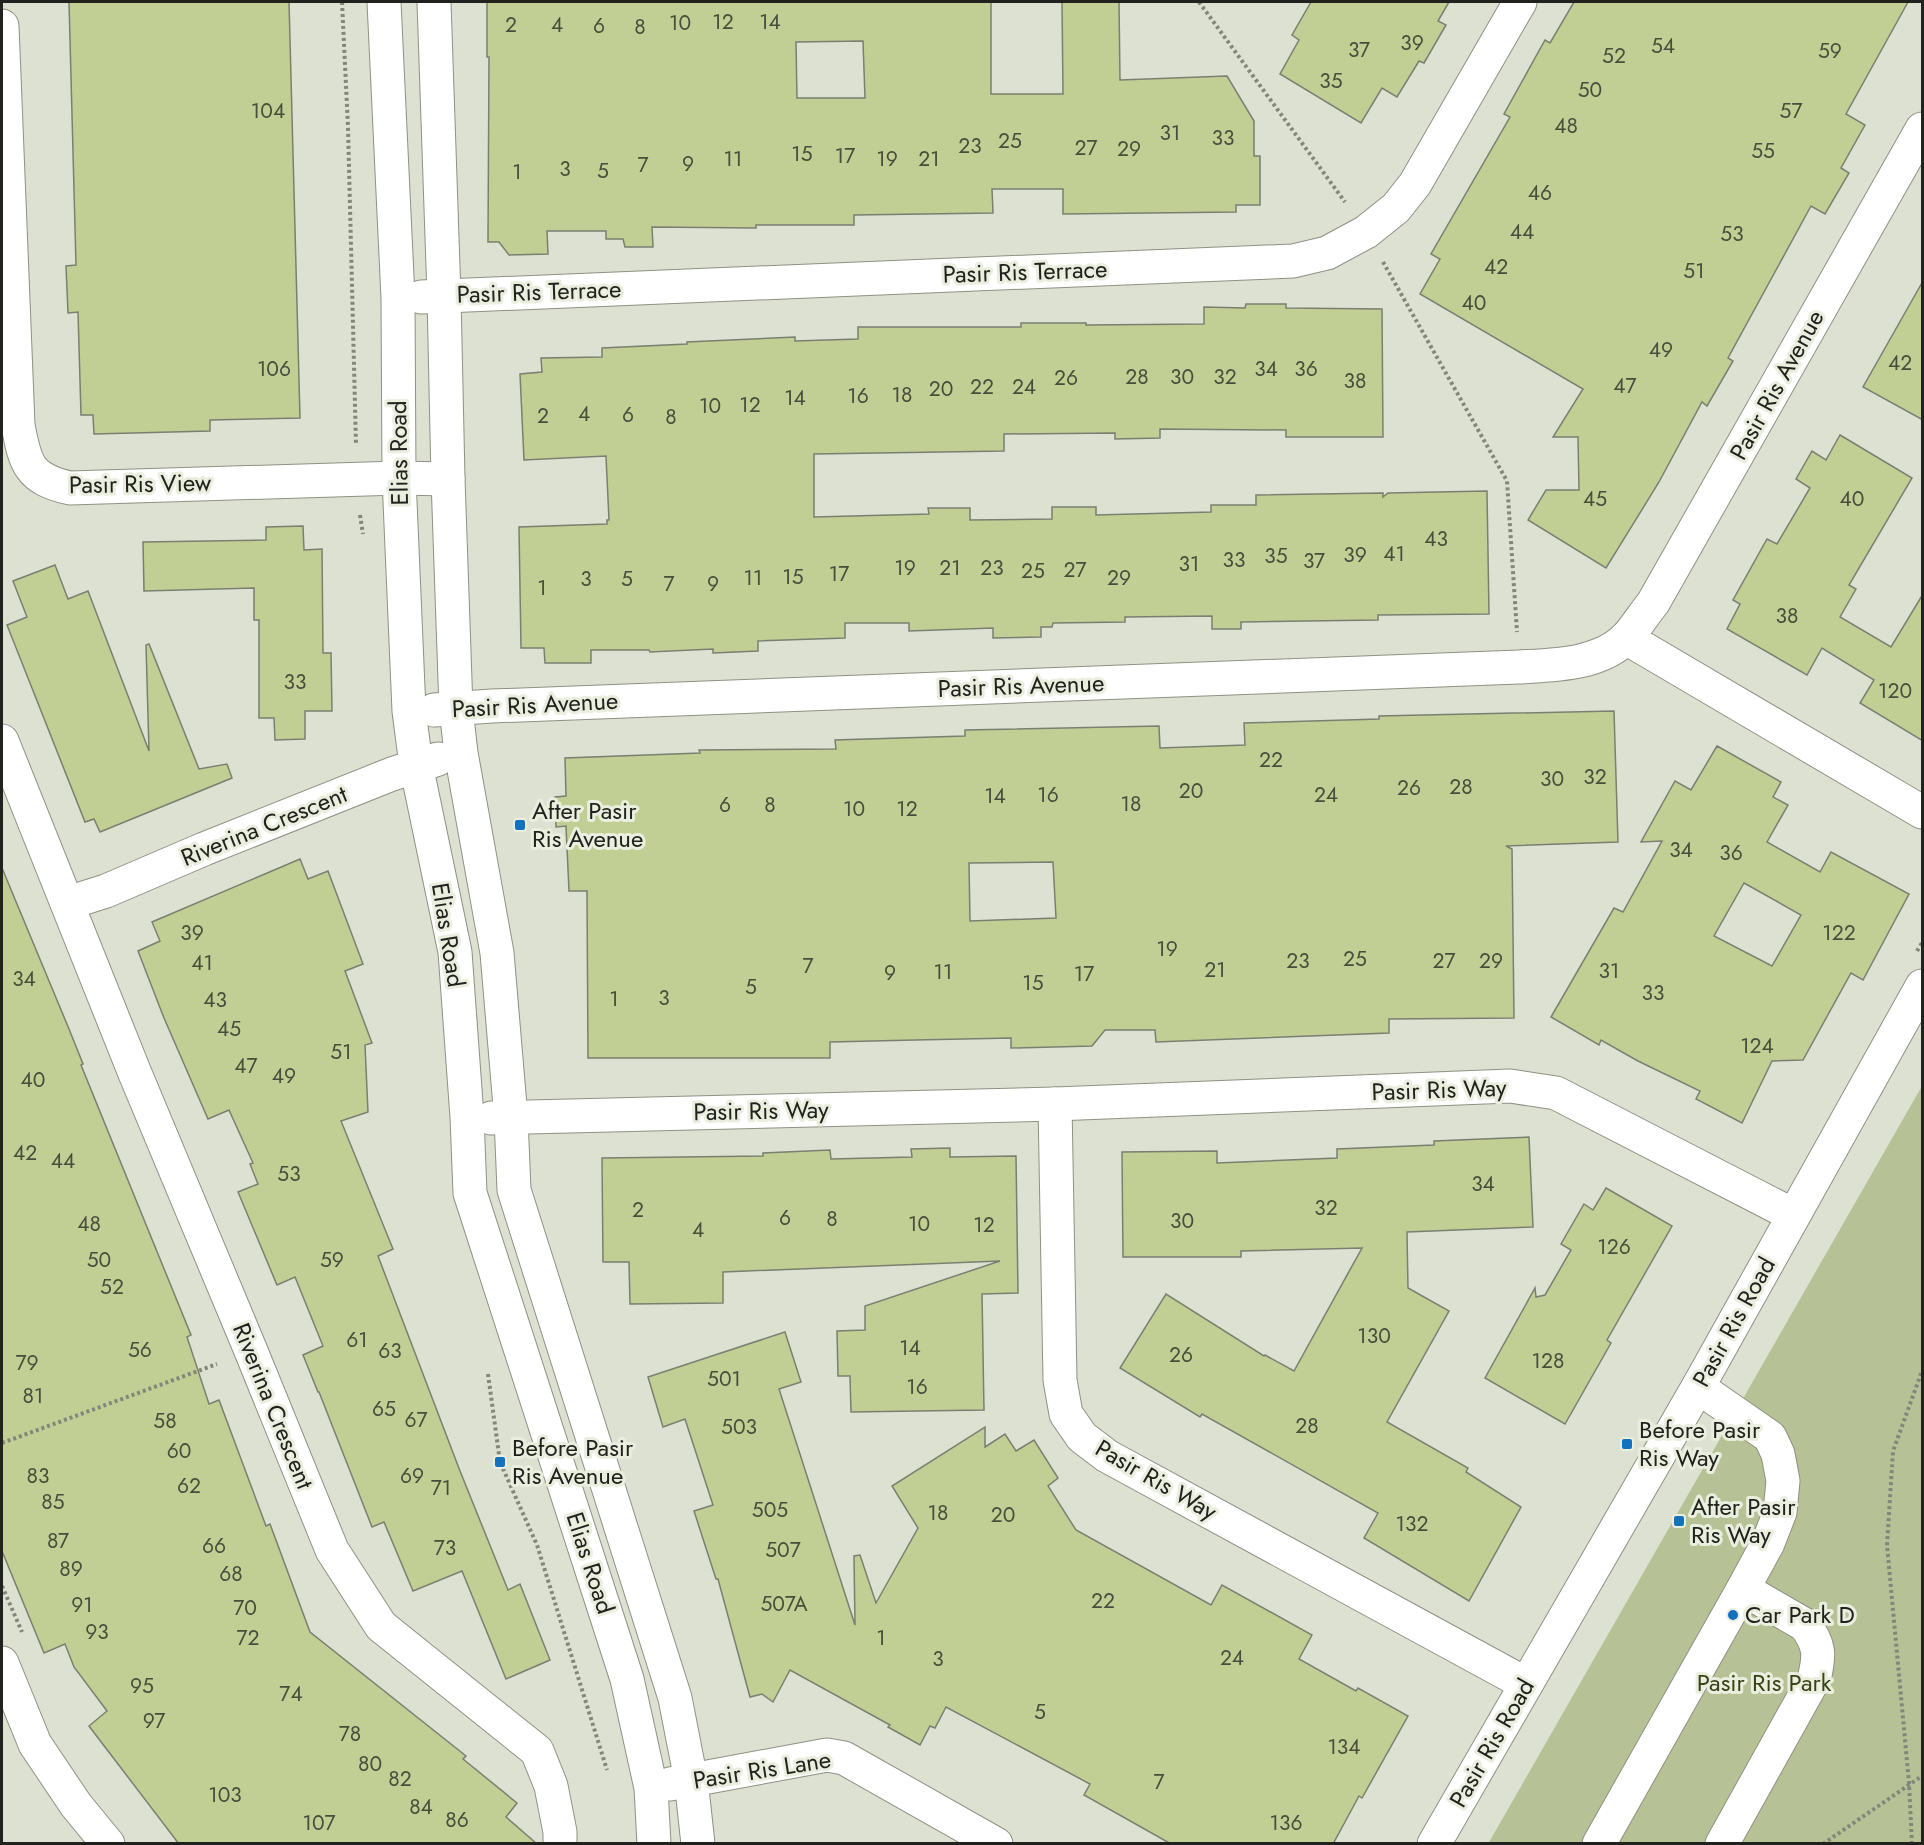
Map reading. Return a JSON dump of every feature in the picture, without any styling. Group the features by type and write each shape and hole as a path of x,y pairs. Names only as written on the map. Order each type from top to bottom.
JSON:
{"street":[{"name":"Elias Road","path":"384,2 398,298 399,478 410,711 416,765 455,952 470,1193 627,1678 651,1788 654,1844"},
{"name":"Elias Road","path":"434,2 444,296 447,479 456,709 461,753 497,953 511,1118 514,1190 675,1698 691,1780 698,1844"},
{"name":"Pasir Ris Terrace","path":"398,298 1293,261 1327,253 1366,232 1396,208 1415,184 1520,2"},
{"name":"Pasir Ris View","path":"2,26 18,425 23,455 36,473 49,483 70,488 356,479 447,479"},
{"name":"Pasir Ris Avenue","path":"410,711 1574,664 1606,651 1626,638 1653,603 1923,129"},
{"path":"1626,638 1923,812"},
{"name":"Riverina Crescent","path":"2,741 134,1071 332,1551 381,1626 537,1751 551,1786 560,1832 560,1844"},
{"name":"Riverina Crescent","path":"68,903 106,891 204,849 416,765 461,753"},
{"name":"Pasir Ris Road","path":"1434,1844 1698,1387 1923,986"},
{"name":"Pasir Ris Way","path":"467,1117 511,1118 1055,1104 1510,1086 1556,1093 1793,1215"},
{"name":"Pasir Ris Way","path":"1055,1104 1060,1380 1066,1414 1082,1437 1107,1456 1527,1684"},
{"path":"1599,1844 1743,1589 1768,1543 1780,1512 1783,1481 1778,1454 1770,1437 1698,1387"},
{"path":"1722,1844 1814,1678 1818,1664 1818,1648 1805,1624 1743,1589"},
{"path":"2,1663 35,1744 76,1805 108,1844"},
{"name":"Pasir Ris Lane","path":"651,1788 827,1755 844,1758 996,1844"}],"path":[{"path":"342,2 348,128 356,479"},
{"path":"1199,2 1366,232 1507,481 1519,667"},
{"path":"2,1443 251,1351"},
{"path":"1912,1844 1910,1783 1887,1545 1893,1451 1923,1371"},
{"path":"1823,1844 1923,1776"}],"green space":[{"name":"Pasir Ris Park","path":"1922,1086 1922,1843 1488,1844"}],"building":[{"path":"69,2 289,2 300,418 210,420 210,431 94,434 93,415 81,415 78,312 68,313 66,266 76,265"},
{"path":"487,2 991,2 991,94 1063,94 1062,2 1119,2 1120,80 1227,76 1254,121 1254,156 1260,156 1260,205 1236,205 1236,212 1063,214 1063,189 992,189 993,213 854,215 854,225 756,225 756,228 652,227 653,247 625,247 623,239 606,239 606,231 547,231 548,254 509,255 499,242 488,242 489,57 487,57","holes":["863,41 865,98 797,98 796,42"]},
{"path":"1311,2 1449,2 1438,21 1446,25 1424,63 1419,61 1397,97 1382,88 1361,123 1280,74 1299,40 1292,35"},
{"path":"1574,2 1908,2 1846,114 1865,125 1841,168 1849,173 1825,214 1811,206 1728,358 1733,361 1707,406 1702,402 1659,482 1606,568 1528,520 1546,490 1579,490 1578,437 1553,437 1583,389 1420,294 1440,259 1431,254 1510,117 1504,114 1545,40 1550,43"},
{"path":"1923,281 1923,420 1863,387"},
{"path":"1246,304 1286,304 1286,308 1382,309 1383,437 1286,437 1286,430 1160,429 1160,438 1115,439 1115,433 1004,434 1004,451 814,454 814,517 929,514 928,508 970,508 970,520 1052,519 1052,507 1096,507 1096,515 1211,512 1211,505 1256,505 1256,495 1383,493 1383,497 1388,493 1487,491 1489,614 1378,615 1378,620 1241,622 1241,629 1212,629 1212,616 1125,617 1125,622 1053,623 1052,627 1041,627 1041,637 993,638 993,628 909,631 909,623 845,623 845,638 758,641 758,651 713,653 713,649 650,652 649,650 591,650 591,663 545,663 544,648 521,648 519,527 607,524 609,520 606,456 524,460 520,374 542,372 541,358 602,357 602,348 687,344 687,342 795,337 795,341 858,339 858,327 1021,327 1021,323 1204,324 1204,307 1245,308"},
{"path":"1840,435 1912,478 1849,585 1856,589 1840,617 1891,647 1923,594 1923,741 1860,703 1874,680 1822,648 1807,675 1727,629 1740,604 1733,600 1767,539 1777,544 1810,488 1796,479 1812,451 1826,460"},
{"path":"303,526 304,550 322,549 323,653 331,653 332,711 305,711 305,739 275,740 274,718 259,718 259,620 254,620 254,588 144,591 143,542 266,540 266,527"},
{"path":"55,565 68,599 88,591 149,751 146,645 149,644 199,769 227,764 232,778 100,832 94,819 85,822 7,625 27,617 13,581"},
{"path":"1614,711 1618,842 1506,846 1512,849 1514,1018 1389,1019 1389,1033 1156,1042 1155,1030 1105,1030 1092,1046 1011,1048 1011,1038 830,1042 830,1058 588,1058 587,891 569,891 566,826 556,827 555,797 566,796 565,758 700,753 699,750 836,749 835,740 965,736 965,730 1159,726 1160,748 1245,745 1244,723 1379,719 1379,716","holes":["1053,862 1056,918 970,921 969,863"]},
{"path":"1717,746 1781,782 1773,797 1788,805 1767,842 1820,872 1831,852 1909,894 1863,980 1851,973 1803,1060 1772,1061 1742,1123 1696,1099 1700,1091 1601,1040 1599,1045 1551,1017 1614,908 1623,912 1662,841 1641,842 1675,781 1691,790","holes":["1744,883 1801,915 1772,966 1714,936"]},
{"path":"300,859 308,879 328,871 363,964 345,971 372,1043 365,1045 368,1112 341,1121 393,1249 378,1256 508,1590 520,1584 550,1660 506,1679 462,1571 413,1591 384,1522 372,1527 303,1355 323,1346 295,1277 277,1285 238,1192 258,1184 250,1164 253,1163 229,1110 208,1119 138,951 160,941 152,922"},
{"path":"2,868 191,1335 187,1337 209,1404 219,1400 266,1526 270,1524 310,1632 466,1756 463,1759 517,1803 506,1817 537,1844 179,1844 89,1726 107,1711 74,1667 65,1644 44,1653 2,1551"},
{"path":"1529,1137 1533,1227 1407,1232 1408,1288 1449,1311 1387,1422 1468,1468 1466,1472 1521,1507 1469,1601 1364,1538 1378,1513 1202,1414 1200,1417 1120,1368 1166,1294 1264,1356 1294,1371 1362,1248 1241,1251 1241,1257 1123,1257 1122,1152 1217,1151 1217,1163 1337,1158 1337,1149 1434,1145 1434,1141"},
{"path":"950,1148 950,1157 1016,1156 1018,1293 982,1294 984,1410 851,1412 850,1376 838,1376 837,1331 865,1330 865,1306 1000,1261 723,1272 723,1303 630,1304 629,1262 603,1262 602,1158 763,1156 763,1153 830,1150 831,1159 912,1157 911,1149"},
{"path":"1606,1188 1672,1226 1607,1340 1611,1343 1565,1424 1485,1378 1535,1288 1536,1297 1545,1295 1571,1250 1561,1244 1584,1204 1593,1210"},
{"path":"785,1332 801,1382 779,1389 855,1625 854,1556 860,1555 876,1603 918,1528 892,1486 985,1427 985,1447 1005,1434 1016,1451 1034,1440 1058,1478 1048,1486 1076,1530 1211,1605 1222,1585 1312,1635 1299,1659 1356,1691 1358,1688 1408,1716 1362,1798 1359,1796 1333,1844 1171,1844 1084,1795 1090,1784 946,1707 935,1728 930,1726 920,1745 888,1727 890,1725 790,1670 773,1702 762,1694 750,1697 718,1579 716,1579 694,1511 713,1505 685,1419 663,1427 648,1377"}],"place":[{"name":"After Pasir Ris Avenue","path":"520,825"},
{"name":"Before Pasir Ris Way","path":"1627,1444"},
{"name":"Before Pasir Ris Avenue","path":"500,1462"},
{"name":"After Pasir Ris Way","path":"1679,1521"},
{"name":"Car Park D","path":"1733,1615"}]}
